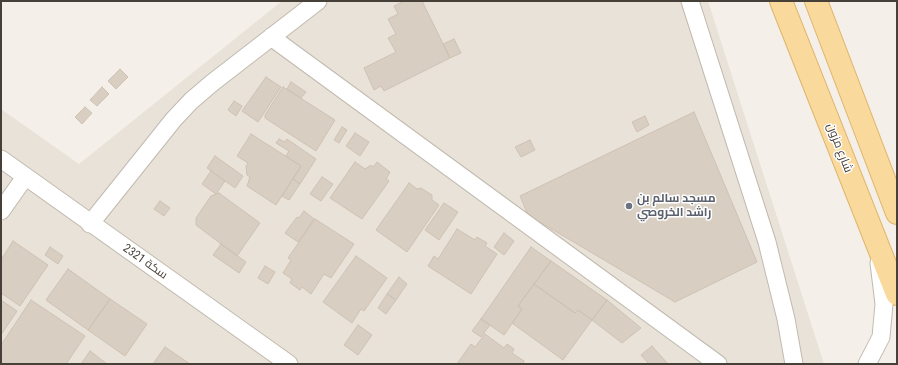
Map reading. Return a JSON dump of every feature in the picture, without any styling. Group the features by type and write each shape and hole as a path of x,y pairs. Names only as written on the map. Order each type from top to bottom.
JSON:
{"main road":[{"name":"شارع مزون","path":"781,1 897,294"},
{"path":"816,1 897,213"}],"street":[{"path":"90,224 174,119 191,101 318,1"},
{"path":"690,1 767,242 786,319 794,364"},
{"path":"271,37 718,364"},
{"name":"سكة 2321","path":"1,159 90,224 289,364"},
{"path":"1,211 25,177"},
{"path":"866,364 881,337 884,304 878,247"}],"shaded area":[{"path":"282,1 708,1 824,364 1,364 1,109 79,164"}],"building":[{"path":"404,1 422,1 450,58 384,91 381,86 374,90 364,68 396,52 388,38 396,34 388,19 398,14 394,6"},
{"path":"454,39 461,53 450,58 443,44"},
{"path":"120,69 128,77 116,89 108,81"},
{"path":"266,77 281,87 258,122 242,111"},
{"path":"291,82 306,92 301,98 287,89"},
{"path":"102,87 109,94 97,106 90,100"},
{"path":"283,87 335,120 316,151 265,118 265,115"},
{"path":"234,101 242,106 236,116 228,110"},
{"path":"85,107 92,113 82,124 75,117"},
{"name":"مسجد سالم بن راشد الخروصي","path":"694,112 757,262 675,302 528,215 520,196"},
{"path":"645,116 649,125 637,132 632,122"},
{"path":"342,127 347,130 339,143 334,140"},
{"path":"355,133 369,142 360,156 346,146"},
{"path":"251,134 301,166 276,205 247,186 250,177 247,175 246,166 248,163 237,156"},
{"path":"279,139 285,142 287,139 316,159 300,184 293,179 301,166 286,156 289,151 276,143"},
{"path":"530,140 535,150 521,157 515,147"},
{"path":"215,156 243,176 235,188 207,168"},
{"path":"355,162 365,169 371,165 373,167 377,162 390,172 386,179 389,181 362,219 330,198"},
{"path":"211,171 225,181 216,194 202,184"},
{"path":"322,177 333,184 321,201 310,194"},
{"path":"293,179 300,184 289,200 282,196"},
{"path":"409,183 417,189 421,188 432,195 432,200 439,205 407,252 376,230"},
{"path":"219,193 260,223 237,256 196,225 196,218 211,196"},
{"path":"160,201 170,208 164,216 154,209"},
{"path":"444,203 458,212 439,240 425,230"},
{"path":"304,211 314,219 298,242 285,233 297,217 299,218"},
{"path":"315,219 354,244 331,278 324,274 311,294 302,287 300,290 290,283 292,279 283,273 291,260 288,258"},
{"path":"457,229 475,240 477,237 487,243 485,246 497,254 471,294 428,266 434,256 438,259"},
{"path":"504,233 514,241 504,255 494,247"},
{"path":"13,241 48,265 20,306 1,293 1,260"},
{"path":"221,244 246,262 239,273 213,255"},
{"path":"50,247 63,256 58,264 45,255"},
{"path":"531,247 551,261 518,306 522,309 504,335 481,319"},
{"path":"356,256 387,278 364,311 361,309 352,323 323,302"},
{"path":"551,261 607,300 592,320 578,310 575,313 534,284"},
{"path":"265,266 275,272 268,284 258,278"},
{"path":"68,269 110,299 88,330 46,300"},
{"path":"399,277 407,284 396,300 387,294"},
{"path":"534,284 575,313 578,310 592,320 563,360 512,323 522,309 518,306"},
{"path":"387,294 396,300 386,314 378,308"},
{"path":"110,299 147,324 125,356 88,330"},
{"path":"1,300 17,311 1,335"},
{"path":"31,300 85,336 66,364 1,364 1,345"},
{"path":"607,300 641,328 622,343 592,320"},
{"path":"481,319 490,325 481,337 472,331"},
{"path":"358,325 372,335 358,355 344,345"},
{"path":"485,334 504,348 507,344 514,349 512,353 524,361 523,364 457,364 471,344 475,347"},
{"path":"652,346 668,364 649,364 641,355"},
{"path":"165,347 190,364 153,364"},
{"path":"90,351 107,364 81,364"}],"place":[{"name":"مسجد سالم بن راشد الخروصي","path":"629,206"}]}
